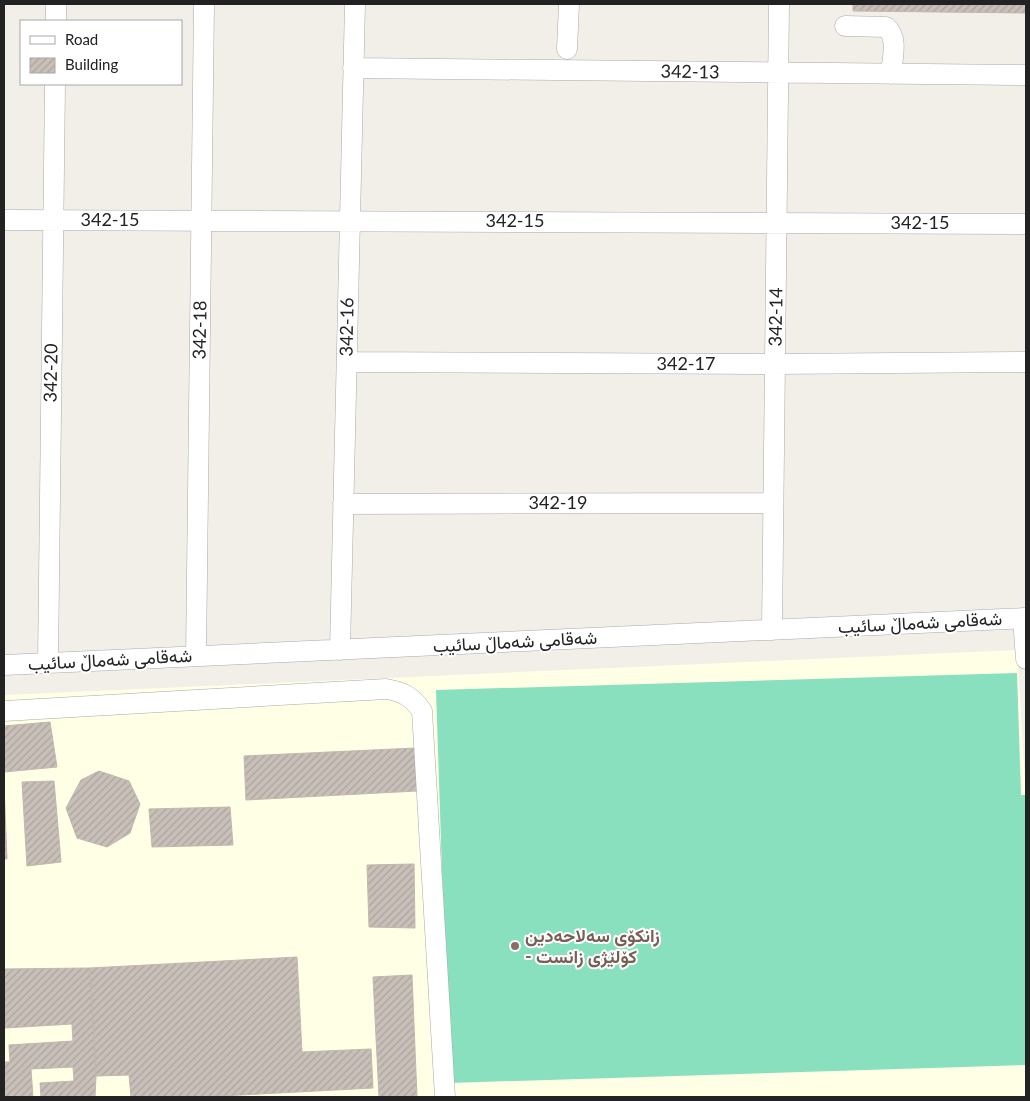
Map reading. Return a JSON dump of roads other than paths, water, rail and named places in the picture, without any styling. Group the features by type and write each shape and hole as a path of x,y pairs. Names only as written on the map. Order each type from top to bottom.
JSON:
{"street":[{"path":"56,4 56,20"},
{"name":"342-18","path":"196,656 204,4"},
{"name":"342-16","path":"340,650 355,4"},
{"path":"567,49 568,4"},
{"name":"342-14","path":"772,630 779,4"},
{"path":"845,26 886,28 891,31 894,40 891,74"},
{"name":"342-13","path":"353,68 1026,75"},
{"name":"342-20","path":"48,663 55,85"},
{"name":"342-15","path":"4,220 1026,224"},
{"name":"342-17","path":"347,362 775,364 1026,362"},
{"name":"342-19","path":"343,504 773,503"},
{"path":"1025,618 1026,659"},
{"name":"شەقامی شەماڵ سائیب","path":"4,665 1025,618"},
{"path":"4,711 386,690 401,692 413,699 422,711 445,1097"}],"place":[{"name":"زانکۆی سەلاحەدین - کۆلێژی زانست","path":"515,946"}]}
